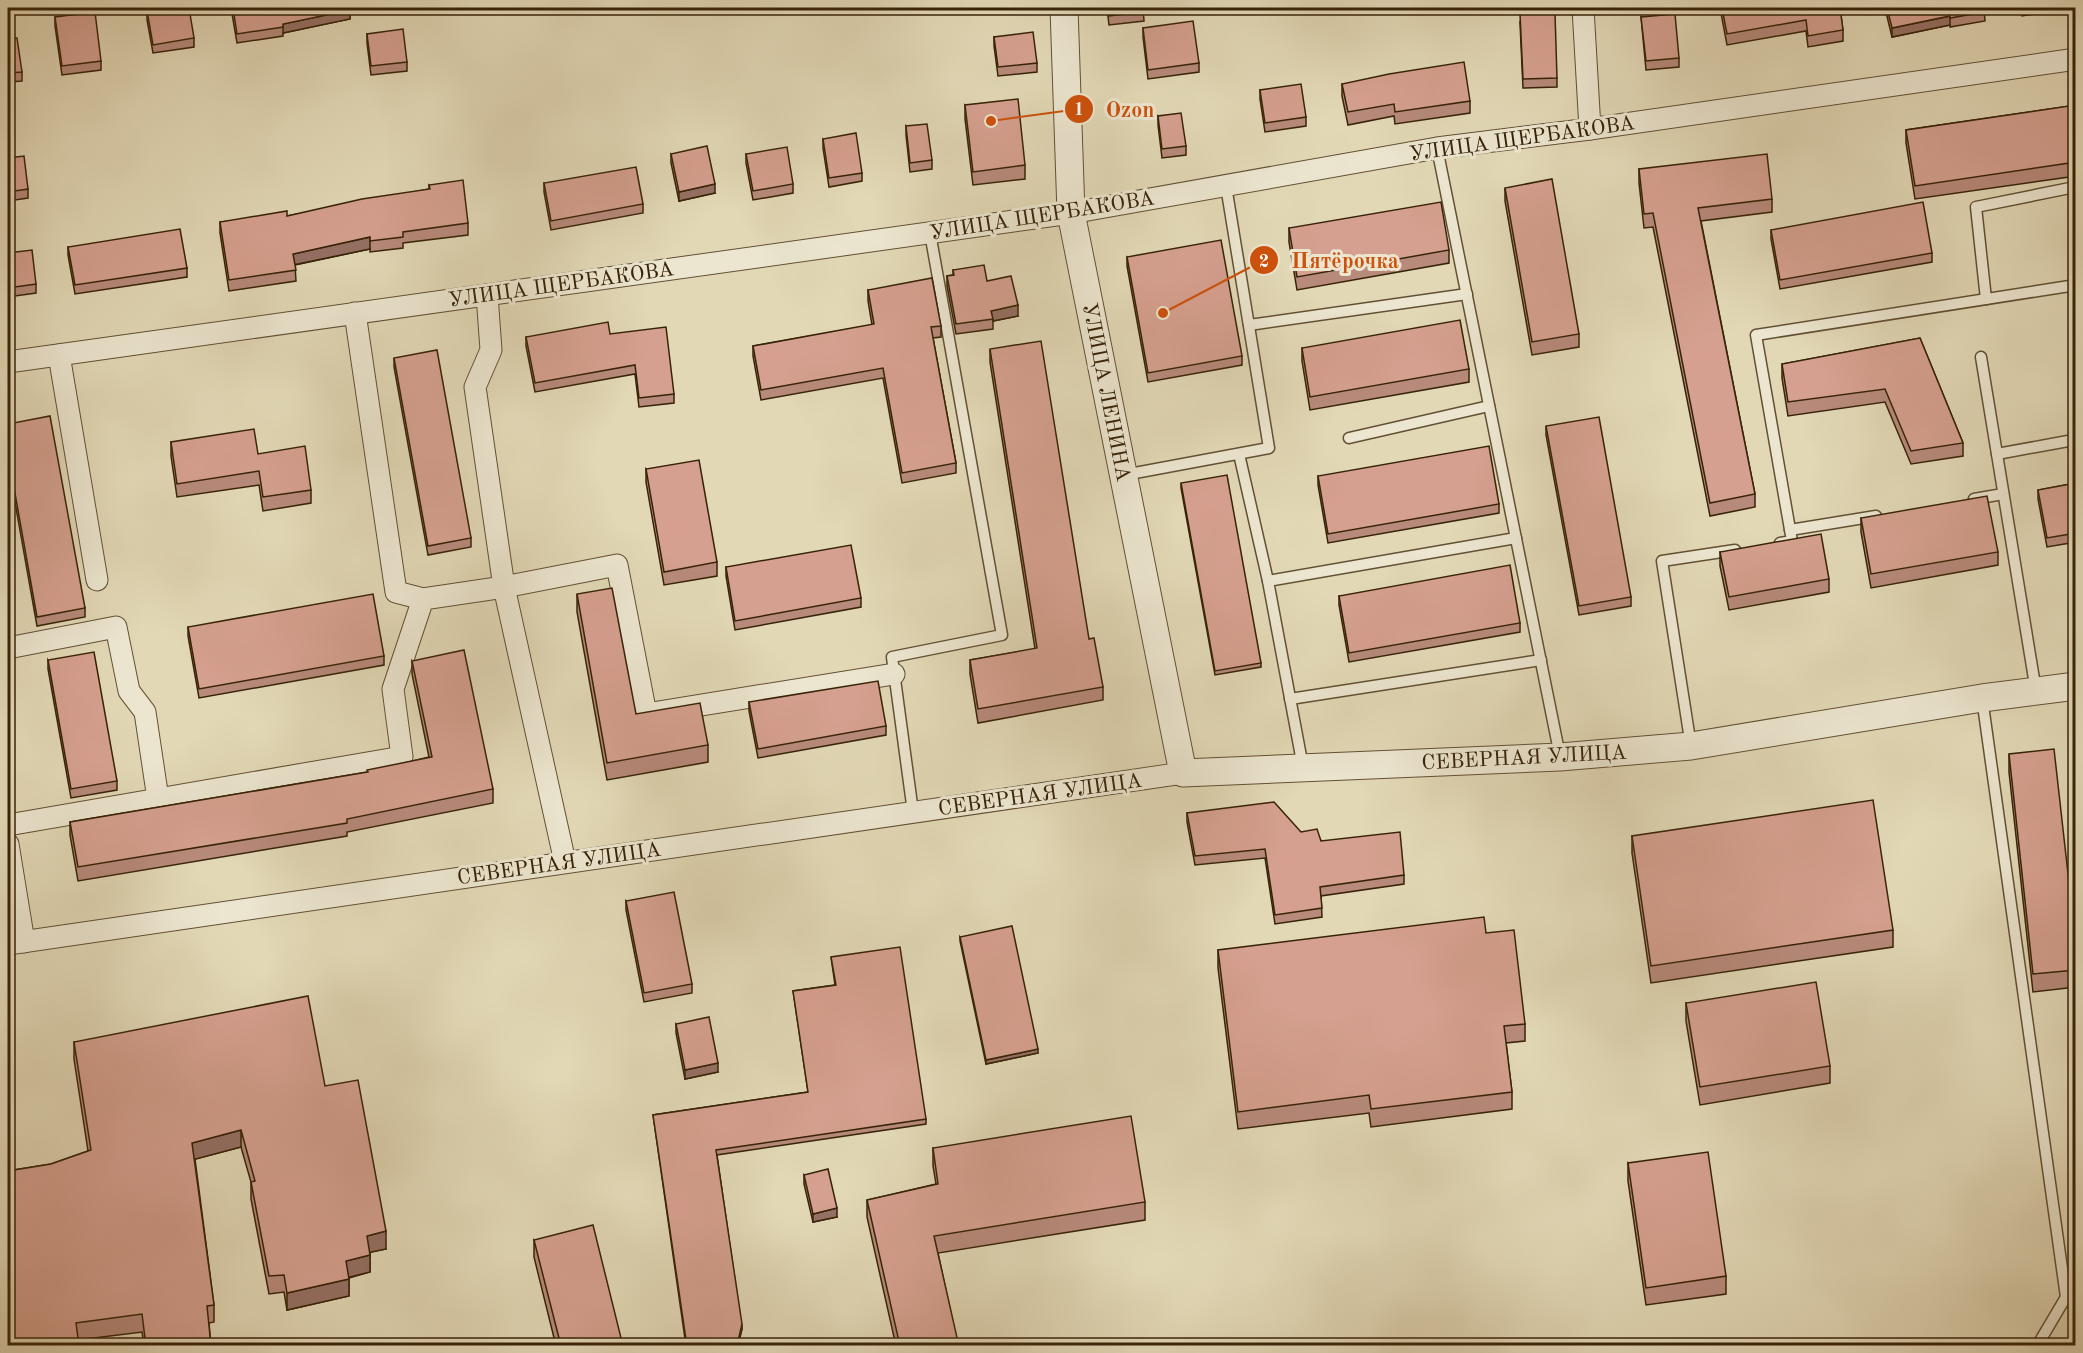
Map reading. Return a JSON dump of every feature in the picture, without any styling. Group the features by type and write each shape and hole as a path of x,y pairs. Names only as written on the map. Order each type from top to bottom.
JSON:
{"street":[{"name":"УЛИЦА ЛЕНИНА","path":"1064,8 1071,213 1182,773"},
{"path":"1583,8 1590,129"},
{"name":"УЛИЦА ЩЕРБАКОВА","path":"8,362 1071,213 1437,148 1590,129 2076,59"},
{"path":"487,295 491,350 475,387 504,587 565,862"},
{"path":"355,313 396,592 423,599 504,587 617,565 646,714 894,674"},
{"path":"59,355 97,580"},
{"path":"8,825 402,757 393,689 423,599"},
{"path":"8,648 116,627 129,691 145,712 158,799"},
{"name":"СЕВЕРНАЯ УЛИЦА","path":"16,943 1182,773 1560,757 1691,746 1982,698 2076,686"},
{"path":"8,844 16,943"}],"lane":[{"path":"1437,148 1560,757"},
{"path":"1124,475 1269,448 1226,186"},
{"path":"1986,299 1976,207 2070,188"},
{"path":"913,812 892,657 1002,635 930,233"},
{"path":"1769,545 1792,541 1756,335 2076,285"},
{"path":"1249,325 1467,294"},
{"path":"1980,357 2036,691"},
{"path":"1349,438 1489,406"},
{"path":"1996,454 2068,441"},
{"path":"1239,454 1268,581 1303,768"},
{"path":"1959,502 2004,494"},
{"path":"1790,530 1891,513"},
{"path":"1268,581 1516,538"},
{"path":"1691,746 1662,561 1745,548"},
{"path":"1290,699 1541,660"},
{"path":"1982,698 2066,1297 2037,1346"}],"building":[{"path":"189,8 194,38 153,45 147,11"},
{"path":"233,8 349,8 350,10 283,24 283,27 237,34"},
{"path":"1108,8 1143,8 1144,12 1109,16"},
{"path":"1722,8 1840,8 1843,30 1808,36 1806,20 1727,34"},
{"path":"1887,8 1984,8 1985,12 1950,18 1950,16 1892,28"},
{"path":"95,12 101,61 62,66 55,17"},
{"path":"1555,13 1557,78 1523,79 1520,14"},
{"path":"1675,14 1679,58 1646,61 1641,17"},
{"path":"1193,21 1199,63 1148,70 1143,28"},
{"path":"403,29 407,62 371,66 367,34"},
{"path":"1033,32 1037,63 998,67 994,37"},
{"path":"17,38 22,72 8,73 8,39"},
{"path":"1464,62 1470,101 1395,112 1394,104 1348,112 1342,84"},
{"path":"1301,84 1306,117 1265,123 1260,90"},
{"path":"1018,99 1025,165 973,172 965,105"},
{"path":"2076,105 2076,162 1915,186 1906,130"},
{"path":"1181,113 1186,146 1162,149 1158,116"},
{"path":"927,124 932,160 910,163 906,126"},
{"path":"856,133 862,173 829,178 823,139"},
{"path":"707,146 715,184 679,192 671,154"},
{"path":"787,147 793,184 753,191 746,154"},
{"path":"1767,154 1772,199 1698,208 1755,494 1710,503 1653,213 1644,214 1639,169"},
{"path":"24,156 28,189 8,192 8,158"},
{"path":"636,167 643,204 551,221 544,183"},
{"path":"1552,179 1579,334 1532,342 1505,188"},
{"path":"463,180 468,223 403,232 403,237 370,241 370,237 293,254 296,270 229,280 220,222 287,211 287,216 362,199 430,189 429,185"},
{"path":"1441,202 1449,250 1297,277 1289,228"},
{"path":"1923,202 1932,253 1780,280 1771,230"},
{"path":"180,229 187,268 75,285 68,247"},
{"path":"1221,240 1242,356 1148,373 1127,257"},
{"path":"32,250 36,284 8,288 8,253"},
{"path":"984,265 987,281 1011,276 1018,305 991,311 993,319 956,324 947,276 954,275 953,270"},
{"path":"932,278 941,326 931,327 956,463 902,473 883,368 761,390 753,346 874,324 868,290"},
{"path":"1460,320 1469,369 1310,397 1302,348"},
{"path":"608,322 610,334 666,327 674,394 639,398 635,365 535,383 526,337"},
{"path":"1920,338 1963,443 1911,451 1885,389 1788,402 1782,364"},
{"path":"1041,341 1089,639 1094,638 1103,687 978,709 970,660 1037,648 990,349"},
{"path":"437,350 471,538 428,546 394,358"},
{"path":"50,416 85,608 37,617 8,454 8,424"},
{"path":"1599,417 1631,597 1579,606 1546,426"},
{"path":"254,429 258,454 305,446 311,490 263,497 259,471 177,484 171,442"},
{"path":"1489,446 1499,504 1328,534 1318,476"},
{"path":"699,460 717,562 664,572 646,469"},
{"path":"1227,475 1261,663 1215,671 1181,483"},
{"path":"2076,483 2076,533 2047,538 2038,490"},
{"path":"1987,496 1998,552 1871,574 1861,518"},
{"path":"1821,534 1829,579 1729,597 1720,552"},
{"path":"851,545 861,598 735,621 726,567"},
{"path":"1510,565 1520,623 1349,653 1339,596"},
{"path":"612,588 636,714 700,703 708,745 607,763 577,594"},
{"path":"373,594 384,656 199,689 188,627"},
{"path":"464,650 493,789 347,819 347,823 78,867 70,822 368,772 367,770 432,757 412,661"},
{"path":"94,652 117,781 71,789 48,660"},
{"path":"878,681 886,726 758,749 749,702"},
{"path":"2054,749 2076,945 2076,970 2033,974 2009,754"},
{"path":"1873,800 1893,930 1651,966 1632,836"},
{"path":"1274,802 1301,832 1317,829 1321,841 1400,832 1404,875 1320,887 1322,908 1275,915 1265,849 1195,856 1187,813"},
{"path":"674,892 692,984 644,993 626,901"},
{"path":"1484,917 1486,933 1514,930 1525,1024 1504,1026 1512,1092 1371,1109 1369,1095 1238,1112 1218,950"},
{"path":"1012,926 1038,1049 986,1060 960,937"},
{"path":"900,947 926,1119 716,1150 742,1324 738,1341 728,1342 727,1346 687,1346 653,1115 808,1092 793,991 836,985 831,957"},
{"path":"1816,982 1830,1066 1700,1087 1686,1003"},
{"path":"308,996 325,1086 358,1080 386,1231 367,1236 370,1255 346,1261 349,1279 287,1293 284,1275 269,1276 251,1182 255,1181 241,1130 192,1143 214,1305 207,1306 211,1346 146,1346 142,1314 76,1323 79,1346 10,1346 8,1171 51,1164 91,1150 74,1042"},
{"path":"709,1017 718,1063 685,1070 676,1024"},
{"path":"1131,1116 1145,1202 934,1236 958,1342 945,1346 900,1346 867,1200 938,1184 933,1148"},
{"path":"1708,1152 1726,1276 1646,1288 1628,1163"},
{"path":"828,1169 837,1208 813,1214 804,1175"},
{"path":"593,1225 623,1346 561,1346 534,1240"}],"place":[{"name":"Ozon","path":"991,121"},
{"name":"Пятёрочка","path":"1163,313"}]}
